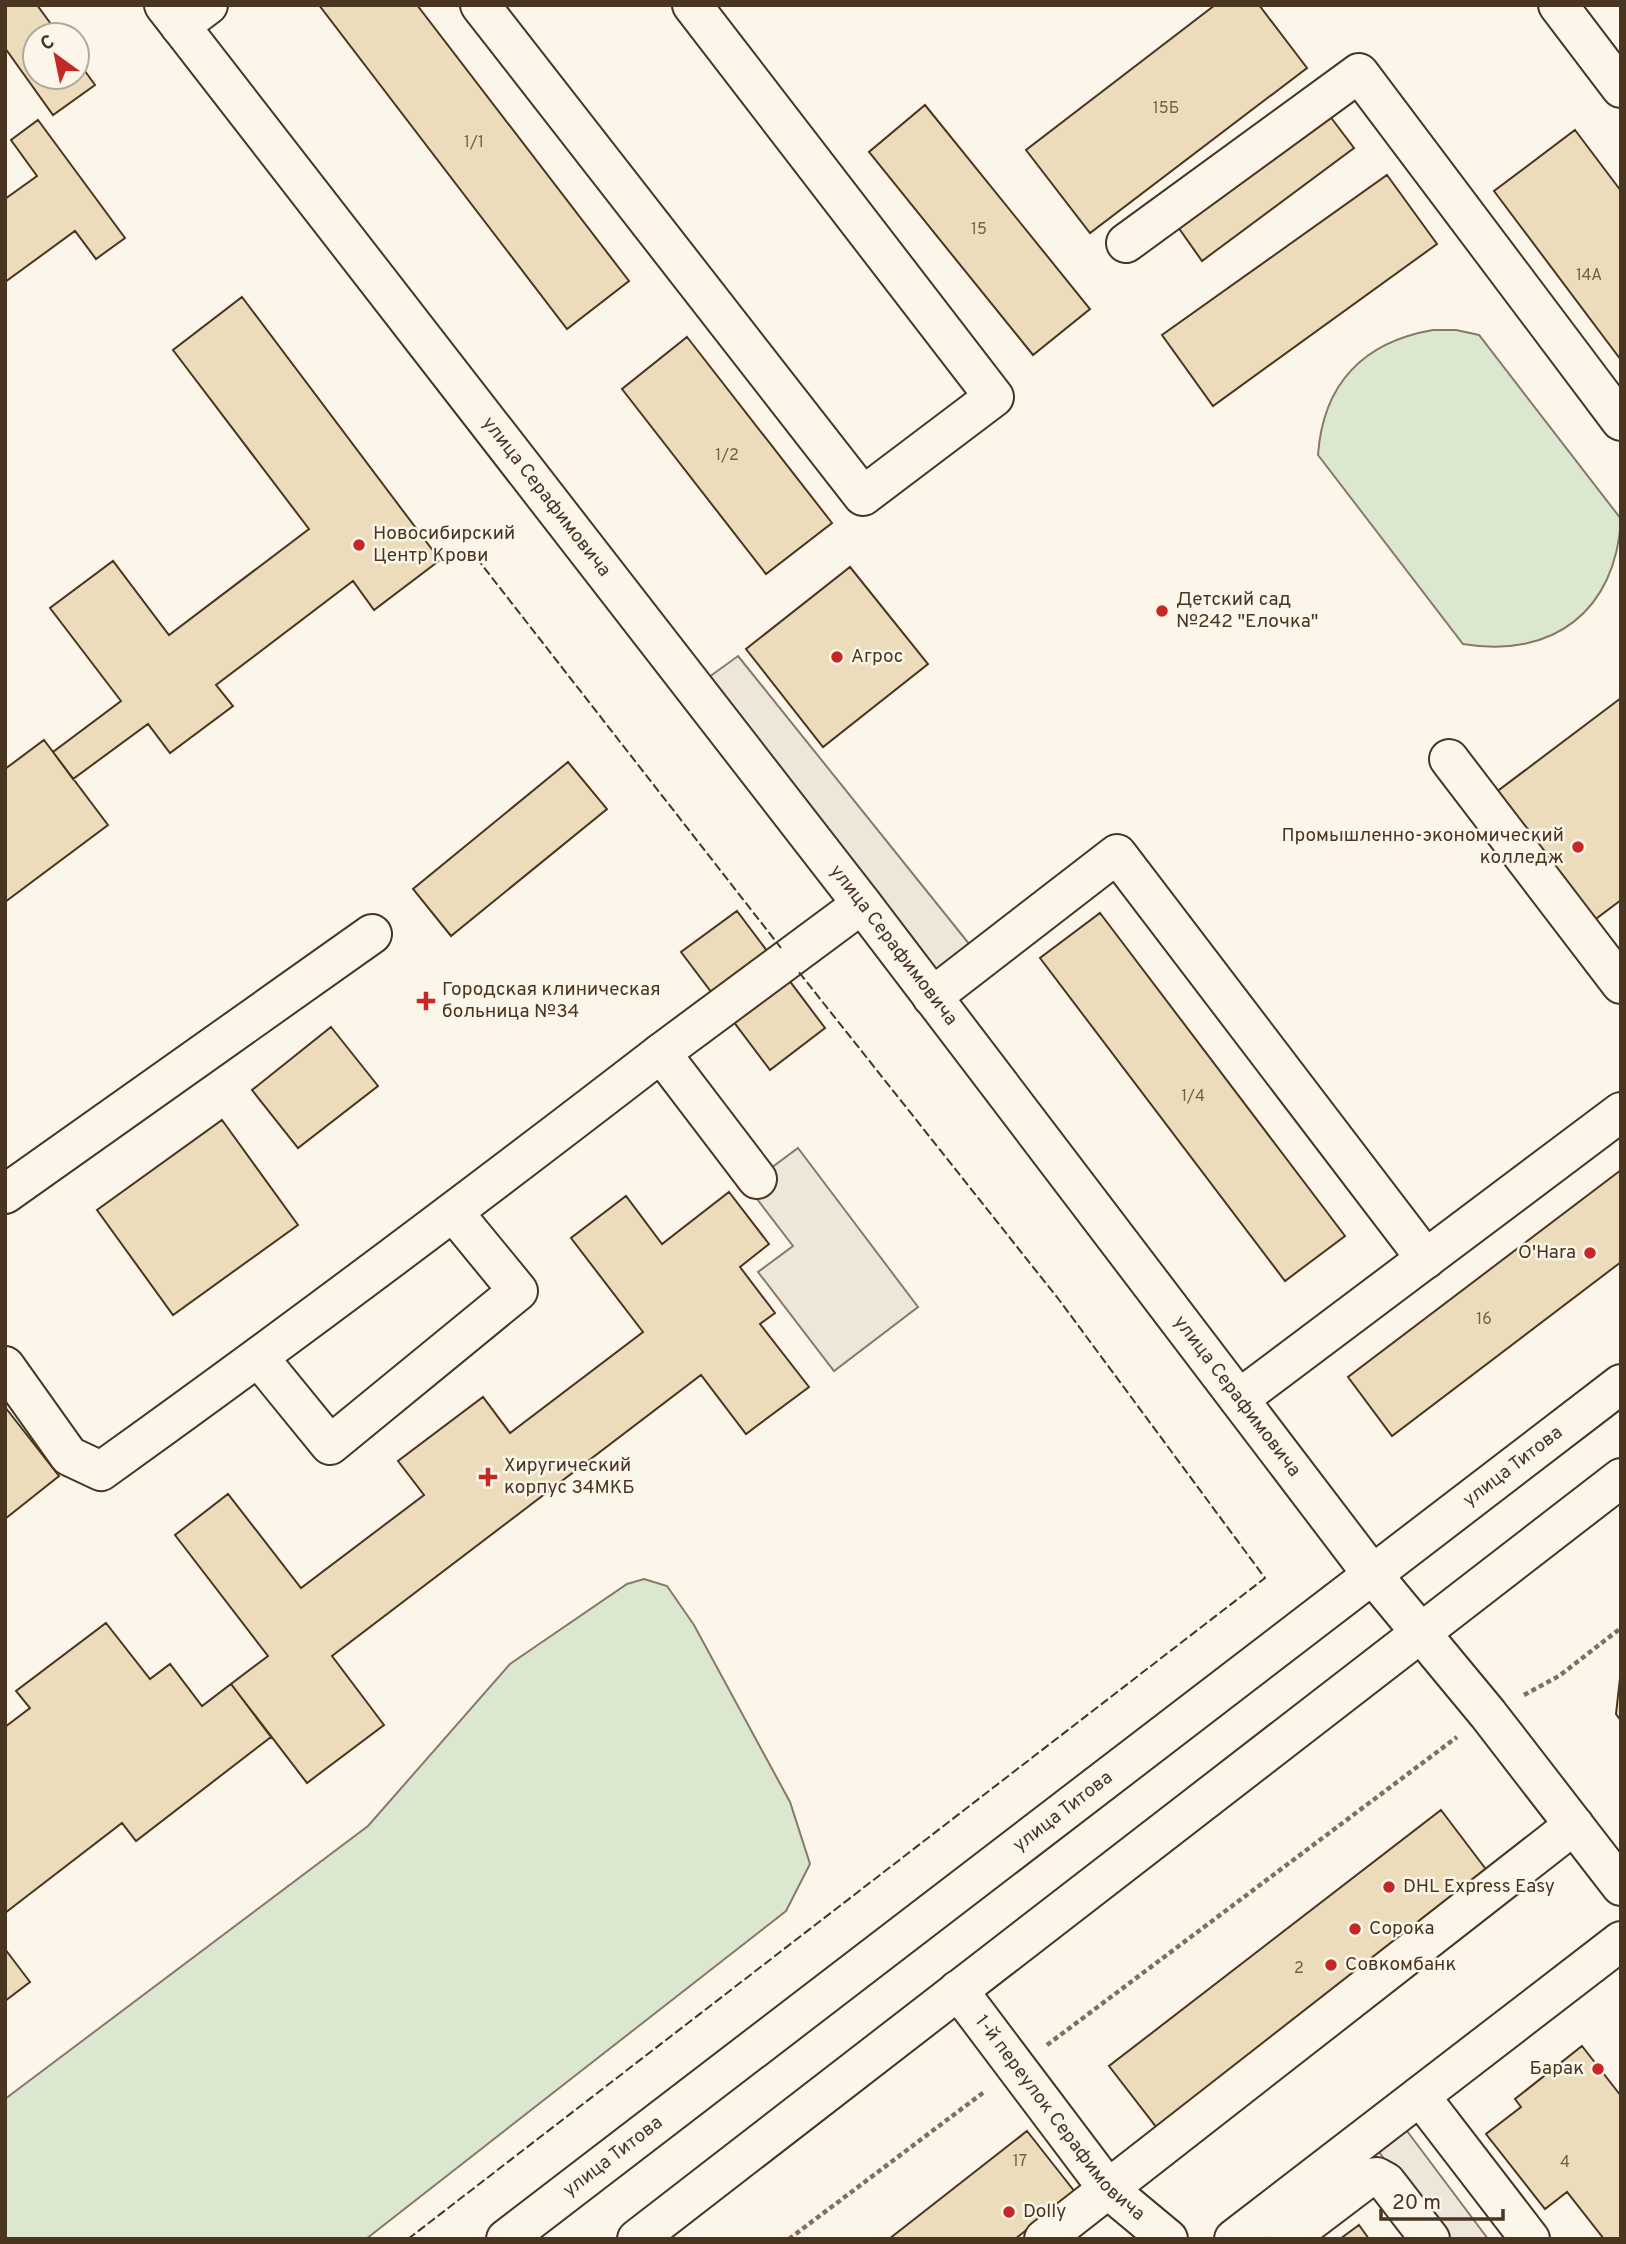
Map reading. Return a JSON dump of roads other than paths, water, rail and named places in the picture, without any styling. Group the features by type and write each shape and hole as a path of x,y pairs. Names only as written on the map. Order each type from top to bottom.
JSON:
{"street":[{"path":"480,5 863,496 994,397 692,5"},
{"path":"1558,5 1621,88"},
{"name":"улица Серафимовича","path":"184,12 1373,1574 1488,1714 1621,1886"},
{"path":"1126,243 1360,74 1621,421"},
{"path":"1449,759 1621,984"},
{"path":"932,997 1117,854 1426,1259"},
{"path":"5,1366 69,1456 101,1471 454,1213 661,1053 862,904"},
{"path":"5,1194 372,934"},
{"path":"661,1053 757,1179"},
{"path":"1239,1399 1621,1112"},
{"path":"259,1358 330,1445 518,1291 454,1213"},
{"name":"улица Титова","path":"506,2239 1621,1384"},
{"path":"637,2239 1621,1478"},
{"path":"1045,2239 1574,1825"},
{"path":"1234,2239 1621,1941"},
{"name":"1-й переулок Серафимовича","path":"958,1990 1108,2189 1168,2239"},
{"path":"1420,2096 1530,2239"},
{"path":"1287,2239 1366,2179 1377,2176 1386,2182 1430,2239"}],"place":[{"name":"Новосибирский Центр Крови","path":"359,545"},
{"name":"Детский сад №242 \"Елочка\"","path":"1162,611"},
{"name":"Агрос","path":"837,657"},
{"name":"Промышленно-экономический колледж","path":"1578,847"},
{"name":"Городская клиническая больница №34","path":"426,1001"},
{"name":"O'Hara","path":"1590,1253"},
{"name":"Хиругический корпус 34МКБ","path":"488,1477"},
{"name":"DHL Express Easy","path":"1389,1887"},
{"name":"Сорока","path":"1355,1929"},
{"name":"Совкомбанк","path":"1331,1965"},
{"name":"Барак","path":"1598,2069"},
{"name":"Dolly","path":"1009,2212"}]}
